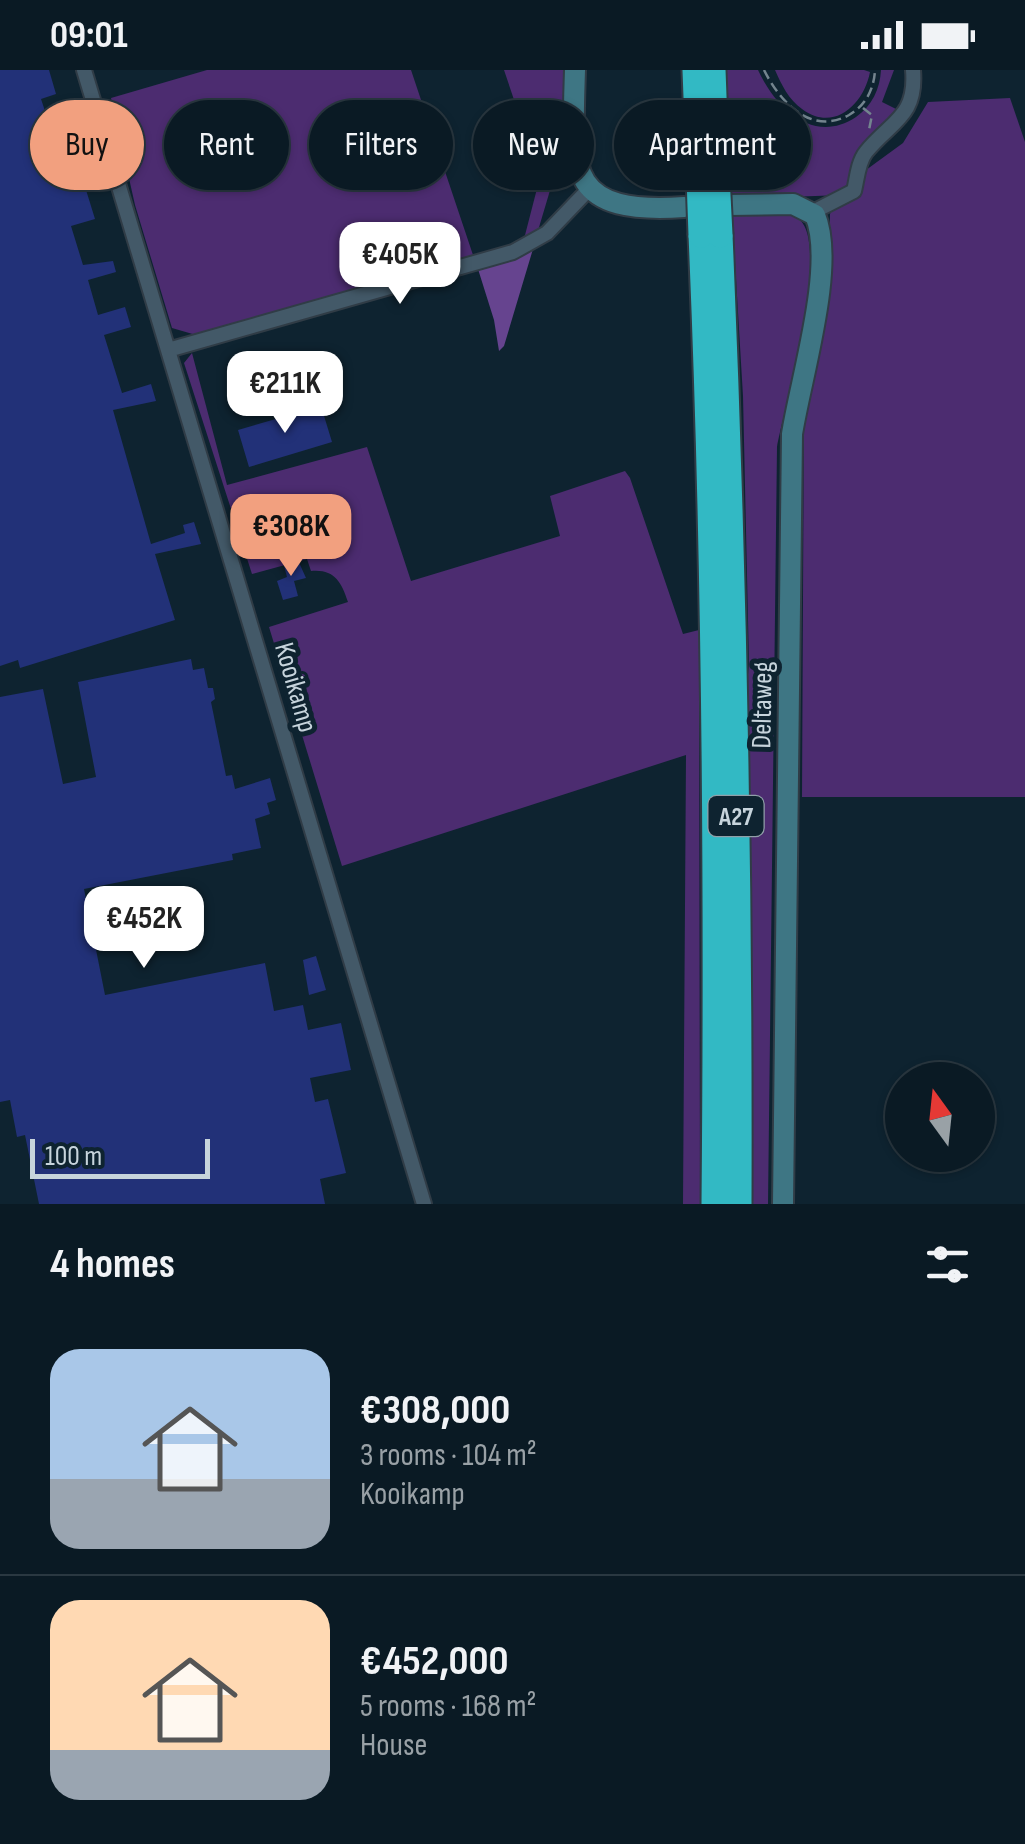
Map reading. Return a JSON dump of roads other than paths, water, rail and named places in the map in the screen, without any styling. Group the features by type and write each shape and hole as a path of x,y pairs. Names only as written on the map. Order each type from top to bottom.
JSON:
{"highway":[{"name":"A27","path":"695,70 699,100"},
{"name":"A27","path":"712,100 713,70"},
{"name":"A27","path":"708,190 716,970 714,1204"},
{"name":"A27","path":"710,235 728,427 738,890 739,1204"}],"street":[{"name":"Kooikamp","path":"84,70 424,1204"},
{"path":"575,70 575,100"},
{"path":"729,205 792,204 812,212 854,191 867,150 904,114 912,92 912,70"},
{"path":"168,350 513,252 547,233 588,190"},
{"path":"592,190 600,198 624,207 684,207"},
{"name":"Deltaweg","path":"783,1204 792,434 816,315 820,273 821,231 812,212"}]}
